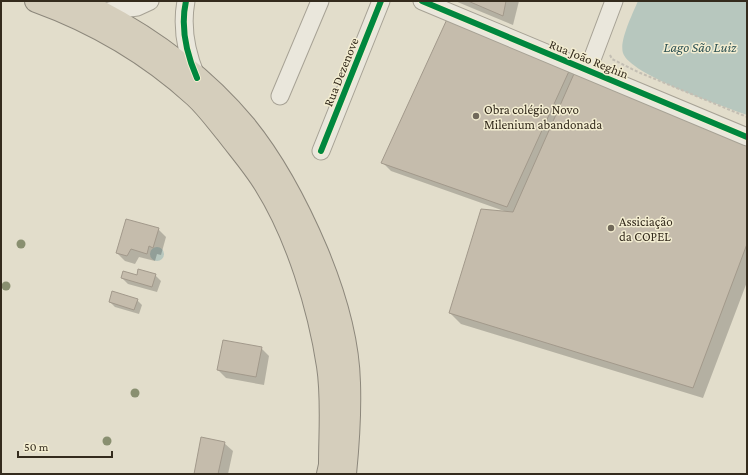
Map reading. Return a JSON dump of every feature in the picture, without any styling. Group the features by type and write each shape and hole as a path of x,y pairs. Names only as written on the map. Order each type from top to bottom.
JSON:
{"highway":[{"path":"36,1 68,13 116,38 148,58 196,97 214,118 265,185 298,255 318,314 328,367 330,405 330,465 328,474"},
{"path":"79,1 142,35 197,78 244,126 270,161 300,213 335,300 345,342 350,382 348,442 345,474"}],"street":[{"path":"101,12 137,7 150,1"},
{"path":"186,1 184,12 184,35 187,56 197,78"},
{"path":"280,96 320,1"},
{"name":"Rua Dezenove","path":"321,151 381,1"},
{"name":"Rua João Reghin","path":"422,1 747,137"},
{"path":"583,68 605,1"},
{"path":"583,68 614,1"}],"path":[{"path":"610,53 612,59 638,72 747,117"}],"water":[{"name":"Lago São Luiz","path":"638,1 747,1 747,115 679,89 642,71 629,62 623,53 622,48 627,27"},
{"path":"157,247 162,249 164,254 162,259 157,261 152,259 150,254 152,249"}],"building":[{"path":"468,1 506,1 503,16"},
{"name":"Obra colégio Novo Milenium abandonada","path":"448,17 570,69 507,207 381,163"},
{"name":"Assiciação da COPEL","path":"577,67 747,140 747,244 693,388 449,313 481,209 513,212"},
{"path":"126,219 159,228 153,248 149,246 147,254 131,249 127,256 116,253"},
{"path":"138,269 156,274 152,287 121,278 123,271 137,275"},
{"path":"112,291 138,299 134,310 109,302"},
{"path":"223,340 262,347 256,377 217,370"},
{"path":"201,437 225,442 218,474 194,474"}],"cycle path":[{"path":"186,1 184,11 185,40 197,78"},
{"path":"321,151 381,1"},
{"path":"422,1 747,137"}],"place":[{"name":"Obra colégio Novo Milenium abandonada","path":"476,116"},
{"name":"Assiciação da COPEL","path":"611,228"}]}
